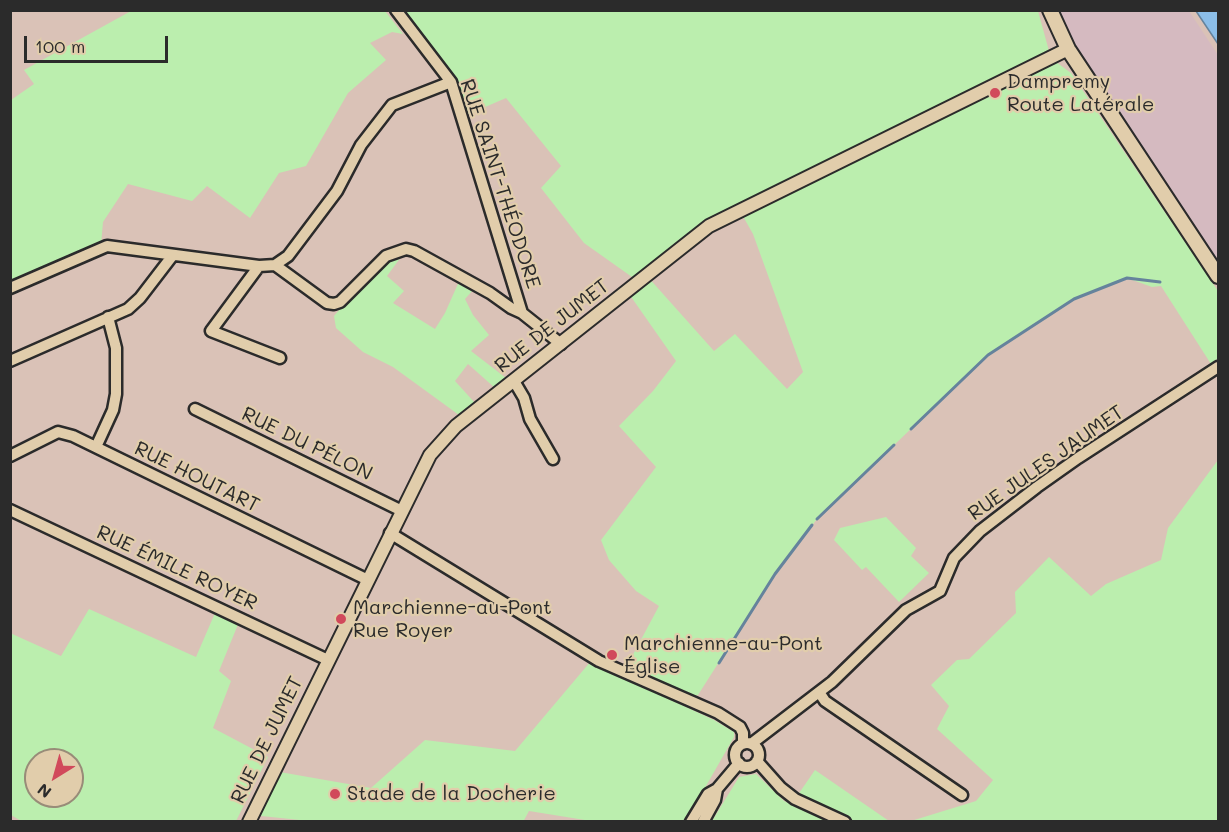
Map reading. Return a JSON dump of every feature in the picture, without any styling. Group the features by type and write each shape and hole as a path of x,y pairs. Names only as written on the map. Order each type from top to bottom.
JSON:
{"main road":[{"path":"1050,10 1068,49 1218,276"}],"street":[{"name":"RUE SAINT-THÉODORE","path":"396,10 451,82 522,313"},
{"name":"RUE DE JUMET","path":"249,822 430,455 456,426 709,226 1068,49"},
{"path":"10,288 107,246 259,266 275,265 288,256 337,191 361,146 392,105 451,82"},
{"name":"RUE SAINT-THÉODORE","path":"275,265 327,303 334,304 344,298 386,256 406,249 414,251 522,313 561,344"},
{"path":"10,361 128,309 140,298 173,255"},
{"path":"259,266 211,331 280,358"},
{"path":"96,447 113,410 116,394 116,348 108,317"},
{"name":"RUE JULES JAUMET","path":"747,744 819,692 856,661 906,610 940,591 954,558 980,531 1070,464 1218,368"},
{"path":"514,381 524,398 530,419 553,459"},
{"name":"RUE DU PÉLON","path":"195,409 402,511"},
{"name":"RUE HOUTART","path":"10,456 58,432 73,436 368,580"},
{"name":"RUE ÉMILE ROYER","path":"10,510 328,660"},
{"path":"390,534 599,661 718,713 740,727 747,744 759,752 757,761 749,766 739,763"},
{"path":"819,692 825,701 962,795"},
{"path":"739,763 736,752 747,744"},
{"path":"757,761 781,788 795,799 845,822"},
{"path":"692,822 708,794 717,789 739,763"},
{"path":"703,822 715,800 717,789"}],"shaded area":[{"path":"1054,11 1189,11 1218,55 1218,267"}],"green space":[{"path":"131,11 385,11 403,34 392,32 370,43 386,60 348,93 306,166 279,173 250,218 207,186 192,201 128,184 103,222 101,245 11,288 11,100 34,84 24,70"},
{"path":"396,11 1038,11 1049,51 764,199 1056,62 1071,73 1218,291 1218,358 1211,364 1161,286 1152,287 1127,278 1074,299 988,355 817,519 775,574 698,695 681,698 628,664 659,606 636,591 609,560 601,540 656,467 619,426 653,391 676,361 627,291 647,276 714,351 735,334 787,389 803,372 753,234 740,211 632,277 584,243 541,188 561,166 506,98 462,117 415,35"},
{"path":"404,253 387,276 404,291 393,303 435,329 461,277 473,290 465,299 473,315 489,335 471,351 506,378 495,388 468,364 455,381 475,403 459,415 393,367 363,352 336,328 334,316 378,264"},
{"path":"1218,460 1218,821 911,821 976,801 993,780 937,729 949,706 931,685 957,660 969,659 1016,613 1015,592 1049,557 1091,596 1106,584 1161,560 1168,528"},
{"path":"886,517 916,548 911,556 929,573 899,602 866,567 862,570 834,540 840,528"},
{"path":"89,609 196,657 215,613 239,622 219,671 231,681 213,728 268,757 236,821 23,822 11,815 10,633 61,656"},
{"path":"591,661 714,720 734,732 734,737 686,821 591,821 529,811 523,822 319,822 252,815 274,771 371,788 425,740 515,751"},
{"path":"815,770 889,821 845,821 795,799"},
{"path":"756,774 784,801 830,821 712,821 739,777"}],"water":[{"path":"1196,11 1218,11 1218,44"}],"waterway":[{"path":"911,429 988,355 1074,299 1127,278 1160,282"},
{"path":"817,519 894,445"},
{"path":"719,663 775,574 812,525"}],"place":[{"name":"Dampremy Route Latérale","path":"995,93"},
{"name":"Marchienne-au-Pont Rue Royer","path":"341,619"},
{"name":"Marchienne-au-Pont Église","path":"612,655"},
{"name":"Stade de la Docherie","path":"335,794"}]}
